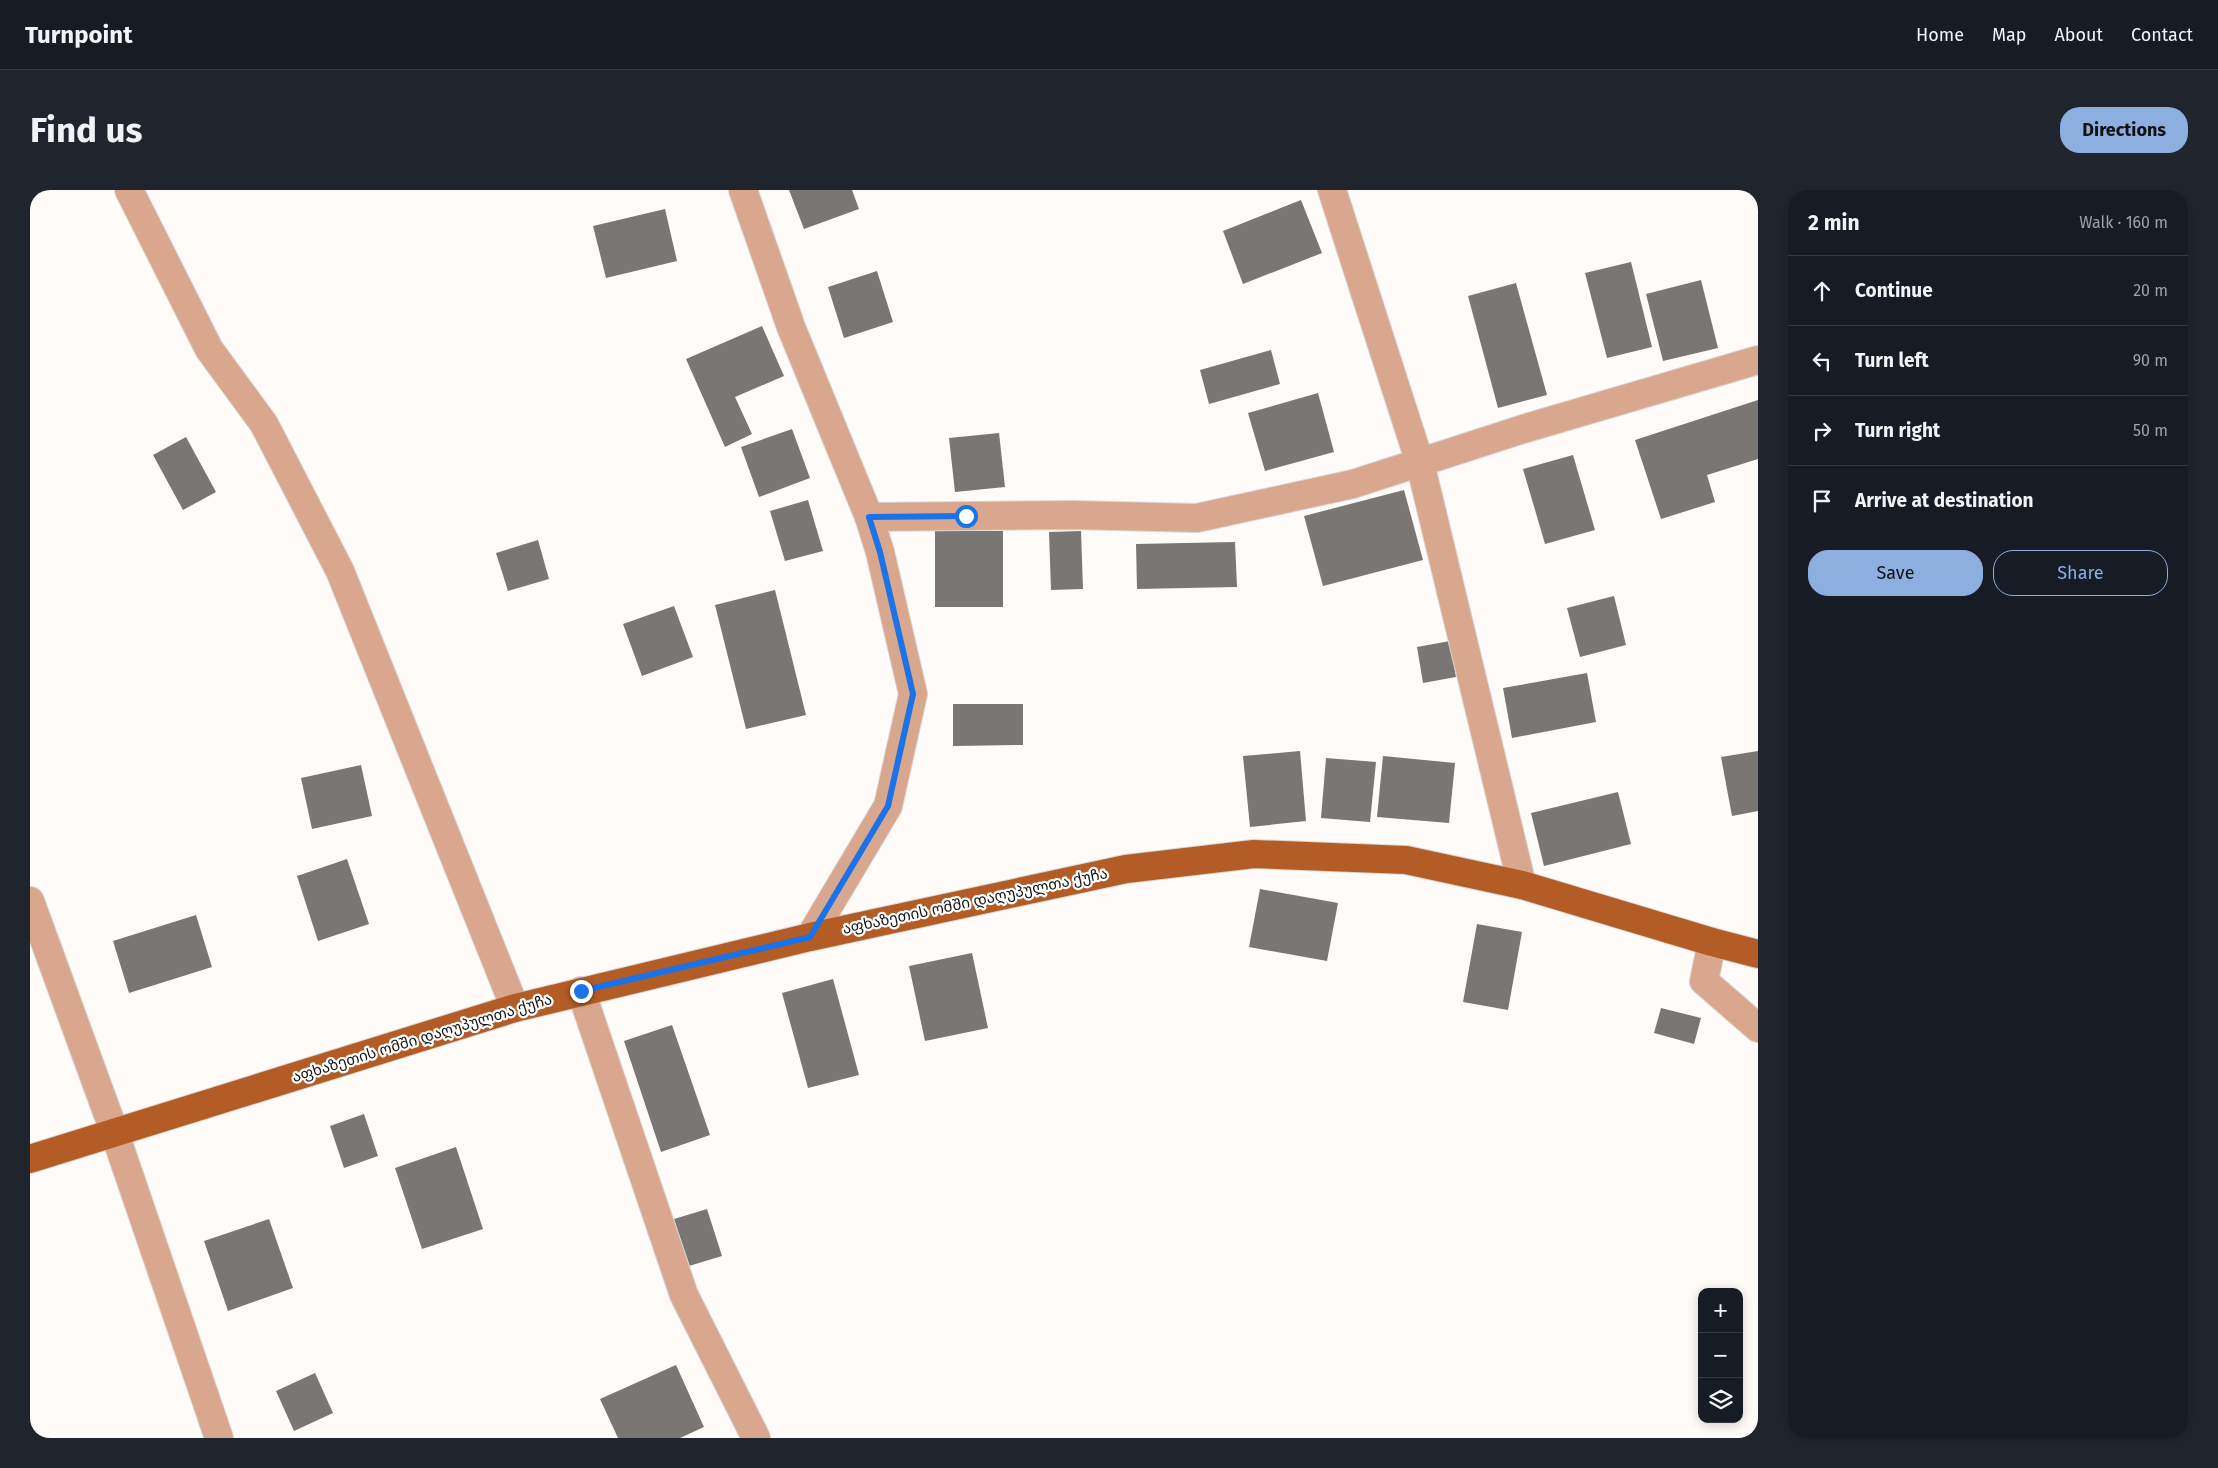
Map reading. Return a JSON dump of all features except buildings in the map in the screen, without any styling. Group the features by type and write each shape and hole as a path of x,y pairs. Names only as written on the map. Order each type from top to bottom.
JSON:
{"main road":[{"name":"აფხაზეთის ომში დაღუპულთა ქუჩა","path":"30,1159 114,1131 515,1008 810,937 1126,869 1254,854 1406,860 1522,885 1758,954"}],"street":[{"path":"129,190 210,349 264,424 340,571 515,1008"},
{"path":"743,190 791,327 869,517 880,552 913,694 888,806 810,937"},
{"path":"1332,190 1420,463 1522,885"},
{"path":"869,517 1073,515 1198,518 1353,484 1523,429 1758,360"},
{"path":"30,901 114,1131 219,1438"},
{"path":"1712,942 1704,981 1758,1028"},
{"path":"581,991 684,1295 756,1438"}],"route":[{"path":"581,991 810,937 888,806 913,694 880,552 869,517 966,516"}]}
